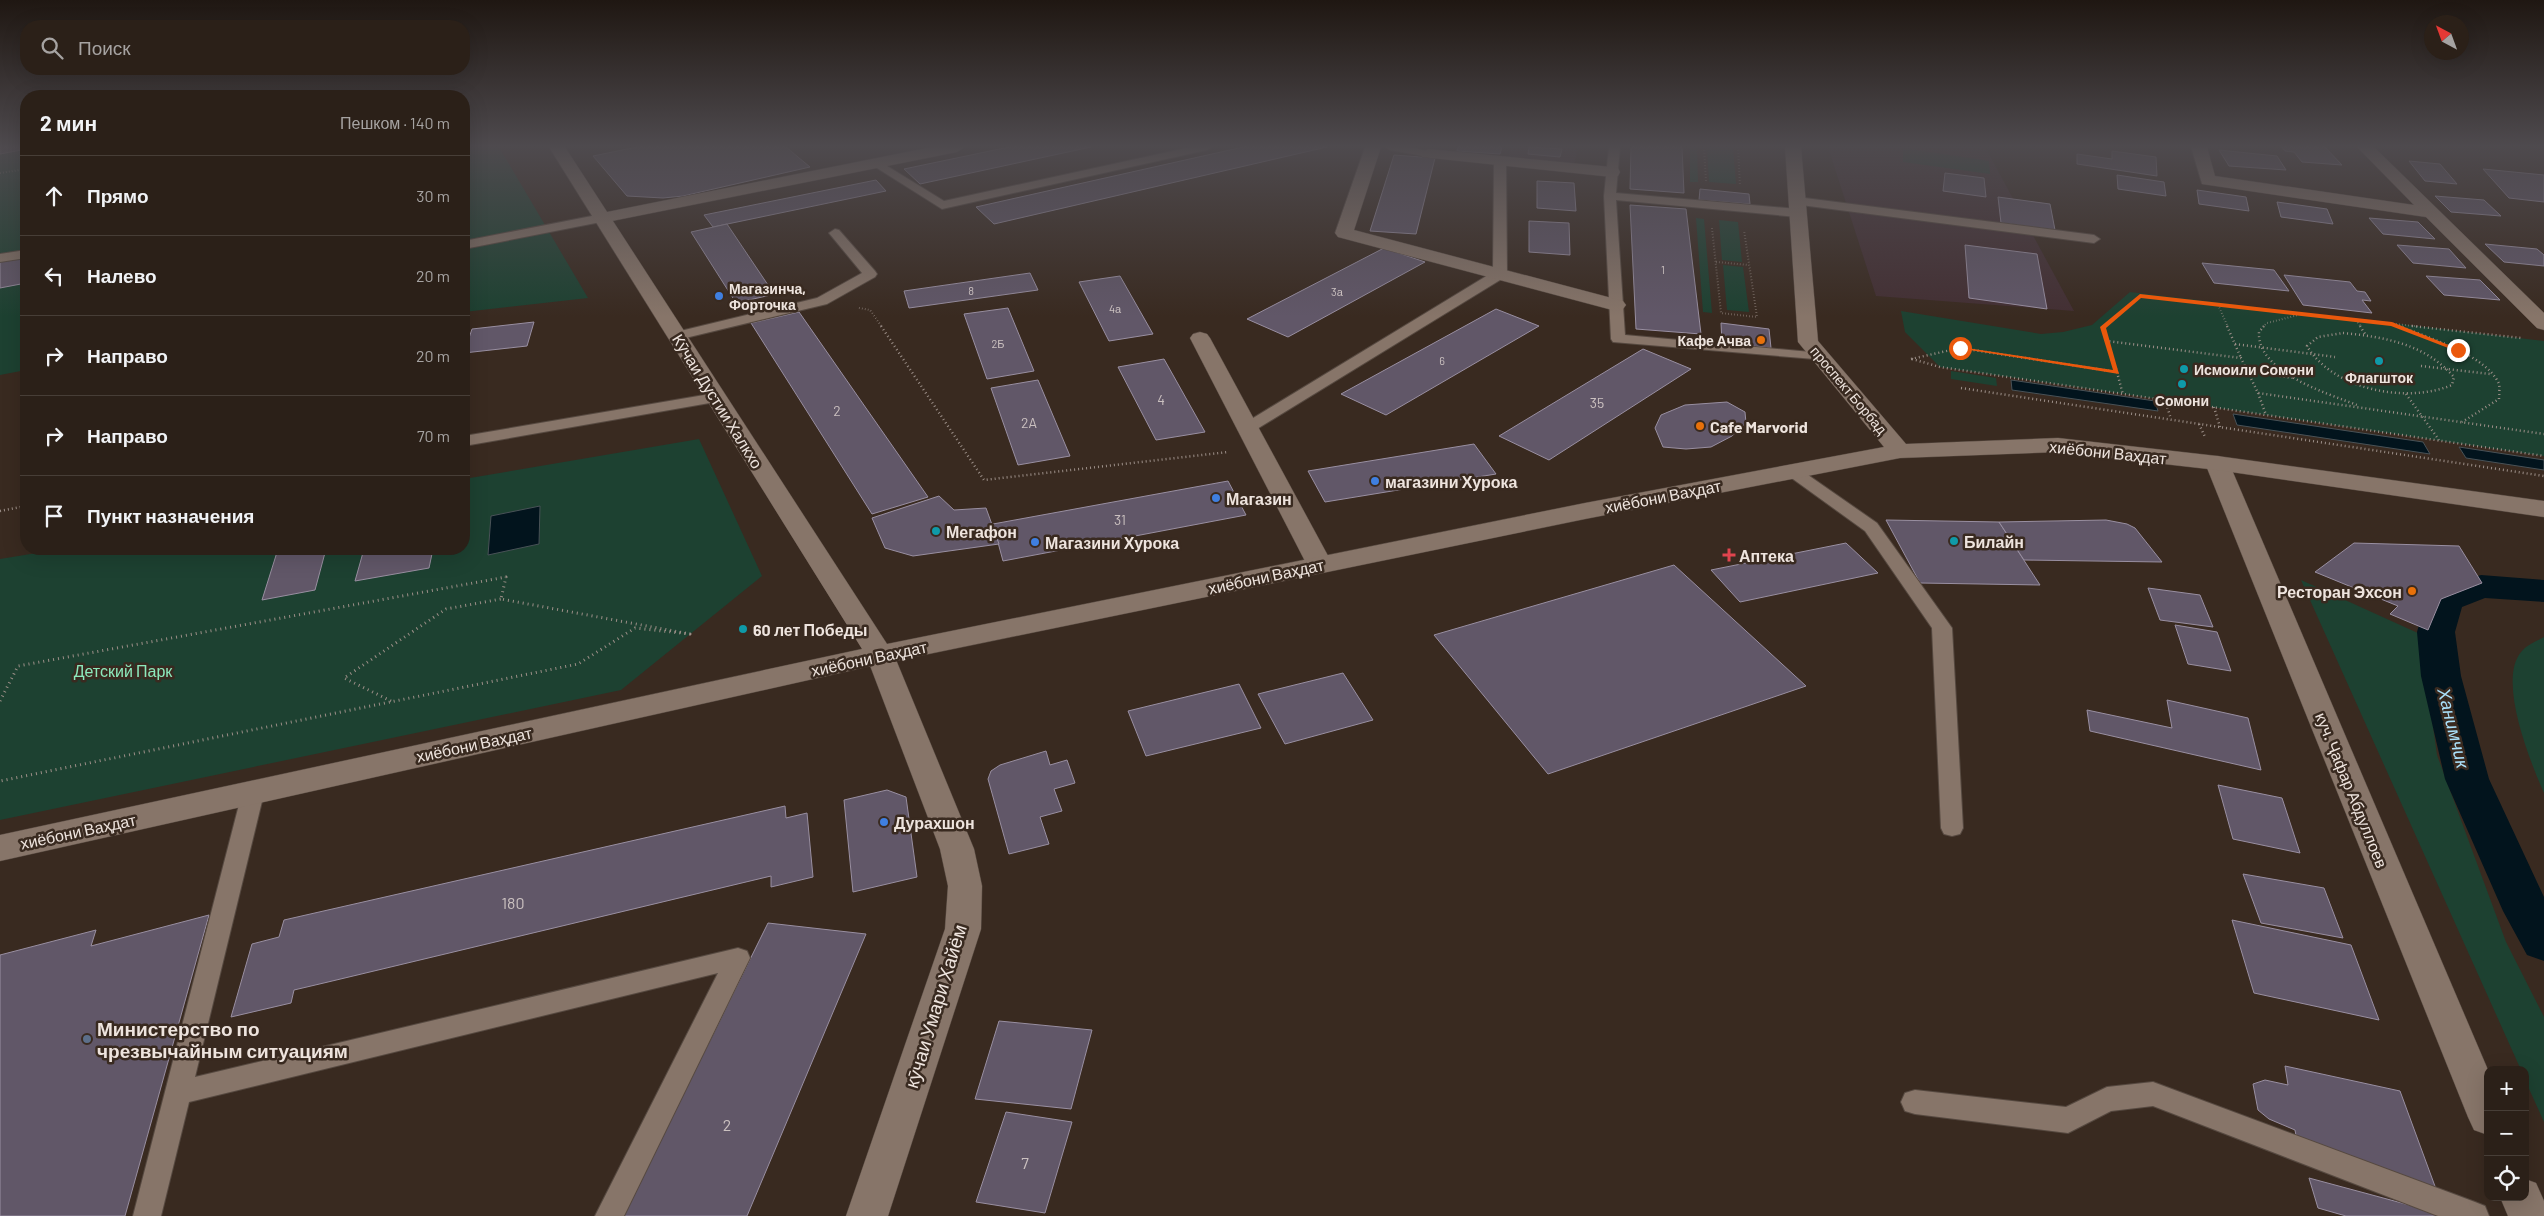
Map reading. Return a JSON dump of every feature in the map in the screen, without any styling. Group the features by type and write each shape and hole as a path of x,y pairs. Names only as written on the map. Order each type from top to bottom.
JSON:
{"street":[{"name":"Кӯчаи Дустии Халкхо","path":"593,204 880,655"},
{"path":"602,218 673,204"},
{"path":"1354,204 1344,233 1616,305"},
{"name":"проспект Борбад","path":"1798,204 1808,342 1900,451"},
{"path":"2370,204 2433,213"},
{"path":"2423,204 2544,324"},
{"path":"1200,338 1320,565"},
{"name":"хиёбони Ваҳдат","path":"0,848 880,655 1320,565 1900,451 2058,445 2217,463 2544,509"},
{"name":"куч. Ҷафар Абдуллоев","path":"2217,463 2486,1111"},
{"name":"кӯчаи Умари Хайём","path":"867,1216 963,929 965,886 957,849 880,655"},
{"path":"2522,1201 2528,1216"}],"lane":[{"path":"1252,439 1500,274 1500,204"},
{"path":"1610,204 1618,339 1822,357"},
{"path":"1742,204 1798,207 2094,239"},
{"path":"470,244 602,218"},
{"path":"677,336 822,301 870,274 835,233"},
{"path":"0,258 20,255"},
{"path":"470,440 716,398"},
{"path":"1792,471 1871,527 1942,628 1952,828"},
{"path":"147,1216 253,793"},
{"path":"178,1094 738,958 609,1216"},
{"path":"1915,1102 2068,1120 2108,1099 2153,1094 2475,1216"}],"path":[{"path":"1712,226 1722,314 1757,317 1744,229"},
{"path":"1716,262 1749,265"},
{"path":"2123,395 2103,327 2140,296 2526,339"},
{"path":"822,301 870,310 984,480 1252,439"},
{"path":"2218,305 2266,415"},
{"path":"2304,314 2283,317 2267,323 2259,332 2260,347 2270,360 2297,379 2362,408"},
{"path":"2356,320 2365,334"},
{"path":"2392,324 2458,350 2485,367 2499,384 2499,399 2462,422"},
{"path":"2325,334 2365,334 2412,347 2432,356 2449,369 2454,376 2452,385 2443,391 2406,393 2366,385 2337,374 2320,365 2309,353 2307,346 2312,339 2325,334"},
{"path":"2107,341 2241,358"},
{"path":"2235,344 2335,357"},
{"path":"2117,372 1960,348 1911,358 1940,367 2544,456"},
{"path":"2421,366 2491,374"},
{"path":"2248,372 2297,379"},
{"path":"1961,388 2544,476"},
{"path":"2258,393 2544,434"},
{"path":"2406,393 2439,441"},
{"path":"2165,400 2171,419"},
{"path":"2214,407 2220,427"},
{"path":"0,511 20,507"},
{"path":"0,701 18,666 506,577 501,599"},
{"path":"0,781 392,702 578,664 635,628 690,634 501,599 446,609 344,678 392,702"}],"shaded area":[{"path":"1846,204 2016,204 2074,311 1876,296"}],"green space":[{"path":"0,204 20,204 20,371 0,375"},
{"path":"470,204 532,204 588,298 470,311"},
{"path":"1696,218 1704,219 1712,313 1703,312"},
{"path":"1719,220 1738,222 1742,262 1722,260"},
{"path":"1723,265 1743,267 1749,312 1727,310"},
{"path":"2130,292 2544,341 2544,456 1940,367 1905,332 1901,311 2041,334 2063,332 2092,325"},
{"path":"1951,371 1996,378 1997,386 1951,379"},
{"name":"Детский Парк","path":"699,439 762,576 621,690 0,820 0,559 24,555 470,555 470,478"},
{"path":"2301,580 2420,634 2437,755 2506,942 2544,1017 2544,1122 2529,1089 2529,1066 2519,1066"},
{"path":"2544,637 2544,793 2531,762 2518,721 2513,680 2515,664 2522,651"}],"water":[{"path":"2011,380 2155,401 2158,411 2012,390"},
{"path":"2233,414 2423,442 2430,454 2237,425"},
{"path":"2459,447 2544,460 2544,470 2466,458"},
{"path":"540,506 539,544 488,555 491,516"}],"building":[{"path":"759,204 825,204 713,227 704,215"},
{"path":"990,204 1082,204 994,224 976,207"},
{"path":"1379,204 1424,204 1416,234 1370,231"},
{"path":"1537,204 1575,204 1576,211 1537,208"},
{"path":"1999,204 2048,204 2050,204 2055,230 2001,223"},
{"path":"2199,204 2247,204 2249,211"},
{"path":"2277,204 2289,204 2327,209 2333,224 2281,217"},
{"path":"2443,204 2488,204 2501,216 2451,212"},
{"path":"1630,205 1686,209 1701,334 1636,329"},
{"path":"2369,218 2418,222 2435,239 2383,234"},
{"path":"1529,221 1569,223 1570,255 1529,252"},
{"path":"727,224 775,294 736,303 691,232"},
{"path":"2485,244 2537,249 2544,255 2544,266 2504,262"},
{"path":"1965,245 2037,254 2047,309 1969,298"},
{"path":"2397,245 2449,249 2466,268 2413,263"},
{"path":"1384,248 1425,262 1288,337 1247,319"},
{"path":"20,258 20,284 0,288 0,262"},
{"path":"2202,263 2274,270 2289,291 2214,283"},
{"path":"1030,273 1038,290 909,308 904,291"},
{"path":"2284,275 2350,282 2357,291 2365,292 2371,301 2362,300 2372,313 2303,305"},
{"path":"1120,276 1153,334 1109,341 1079,282"},
{"path":"2426,276 2480,280 2500,300 2444,295"},
{"path":"1008,308 1034,371 987,379 964,314"},
{"path":"1496,309 1539,326 1386,415 1341,394"},
{"path":"799,312 928,497 872,514 751,323"},
{"path":"534,322 527,346 470,352 472,329"},
{"path":"1721,323 1769,329 1771,348 1722,343"},
{"path":"1643,349 1691,369 1549,460 1499,436"},
{"path":"1164,359 1205,432 1156,440 1118,367"},
{"path":"1038,380 1070,456 1018,465 991,388"},
{"name":"Cafe Marvorid","path":"1727,402 1745,412 1746,423 1732,436 1711,447 1686,449 1663,447 1655,428 1661,415 1685,405"},
{"path":"1474,444 1496,474 1325,502 1308,471"},
{"path":"1228,481 1246,515 1003,561 993,524"},
{"name":"Мегафон","path":"939,496 954,510 986,508 999,544 913,556 885,548 872,518"},
{"name":"Билайн","path":"1886,520 1999,522 2040,585 1920,583"},
{"path":"2106,520 2127,524 2135,528 2162,562 2024,560 1999,522"},
{"path":"1846,543 1878,573 1740,602 1711,570"},
{"name":"Ресторан Эхсон","path":"2354,543 2459,546 2482,583 2441,599 2428,630 2390,614 2398,606 2315,572"},
{"path":"276,555 324,555 315,590 262,600"},
{"path":"362,555 432,555 429,568 355,581"},
{"path":"1674,565 1806,686 1548,774 1434,635"},
{"path":"2148,588 2200,595 2213,627 2160,620"},
{"path":"2175,625 2217,632 2231,671 2188,664"},
{"path":"1343,673 1373,720 1285,744 1258,694"},
{"path":"1239,684 1261,728 1146,756 1128,711"},
{"path":"2167,700 2248,718 2261,770 2090,731 2087,710 2172,728"},
{"path":"1046,751 1050,765 1067,760 1075,783 1054,789 1062,811 1040,817 1049,844 1009,854 988,779 991,771 1000,765"},
{"path":"2218,785 2282,798 2300,853 2233,839"},
{"path":"887,790 906,797 917,877 853,892 844,800"},
{"path":"785,806 786,818 807,813 813,877 771,887 771,876 294,990 291,1003 231,1017 252,944 279,937 284,920"},
{"path":"2243,874 2324,888 2343,938 2261,923"},
{"name":"Министерство по чрезвычайным ситуациям","path":"209,915 125,1216 0,1216 0,955 96,930 91,946"},
{"path":"2232,920 2351,945 2379,1020 2254,993"},
{"path":"768,923 866,934 747,1216 623,1216"},
{"path":"999,1021 1092,1030 1071,1109 975,1099"},
{"path":"2285,1066 2400,1091 2436,1189 2298,1147 2295,1130 2269,1119 2258,1110 2253,1084 2265,1080 2288,1085"},
{"path":"1006,1112 1072,1122 1045,1213 976,1202"},
{"path":"2309,1178 2450,1216 2346,1216 2318,1208"}],"waterway":[{"name":"Ханимчик","path":"2544,591 2481,586 2445,600 2436,632 2441,676 2467,779 2527,911 2544,941"}],"place":[{"name":"Магазинча, Форточка","path":"719,296"},
{"name":"Кафе Ачва","path":"1761,340"},
{"name":"Флагшток","path":"2379,361"},
{"name":"Исмоили Сомони","path":"2184,369"},
{"name":"Сомони","path":"2182,384"},
{"name":"Cafe Marvorid","path":"1700,426"},
{"name":"магазини Хурока","path":"1375,481"},
{"name":"Магазин","path":"1216,498"},
{"name":"Мегафон","path":"936,531"},
{"name":"Билайн","path":"1954,541"},
{"name":"Магазини Хурока","path":"1035,542"},
{"name":"Аптека","path":"1729,555"},
{"name":"Ресторан Эхсон","path":"2412,591"},
{"name":"60 лет Победы","path":"743,629"},
{"name":"Дурахшон","path":"884,822"},
{"name":"Министерство по чрезвычайным ситуациям","path":"87,1039"}],"route":[{"path":"1960,348 2117,372 2103,327 2140,296 2392,324 2423,334 2458,350"}]}
